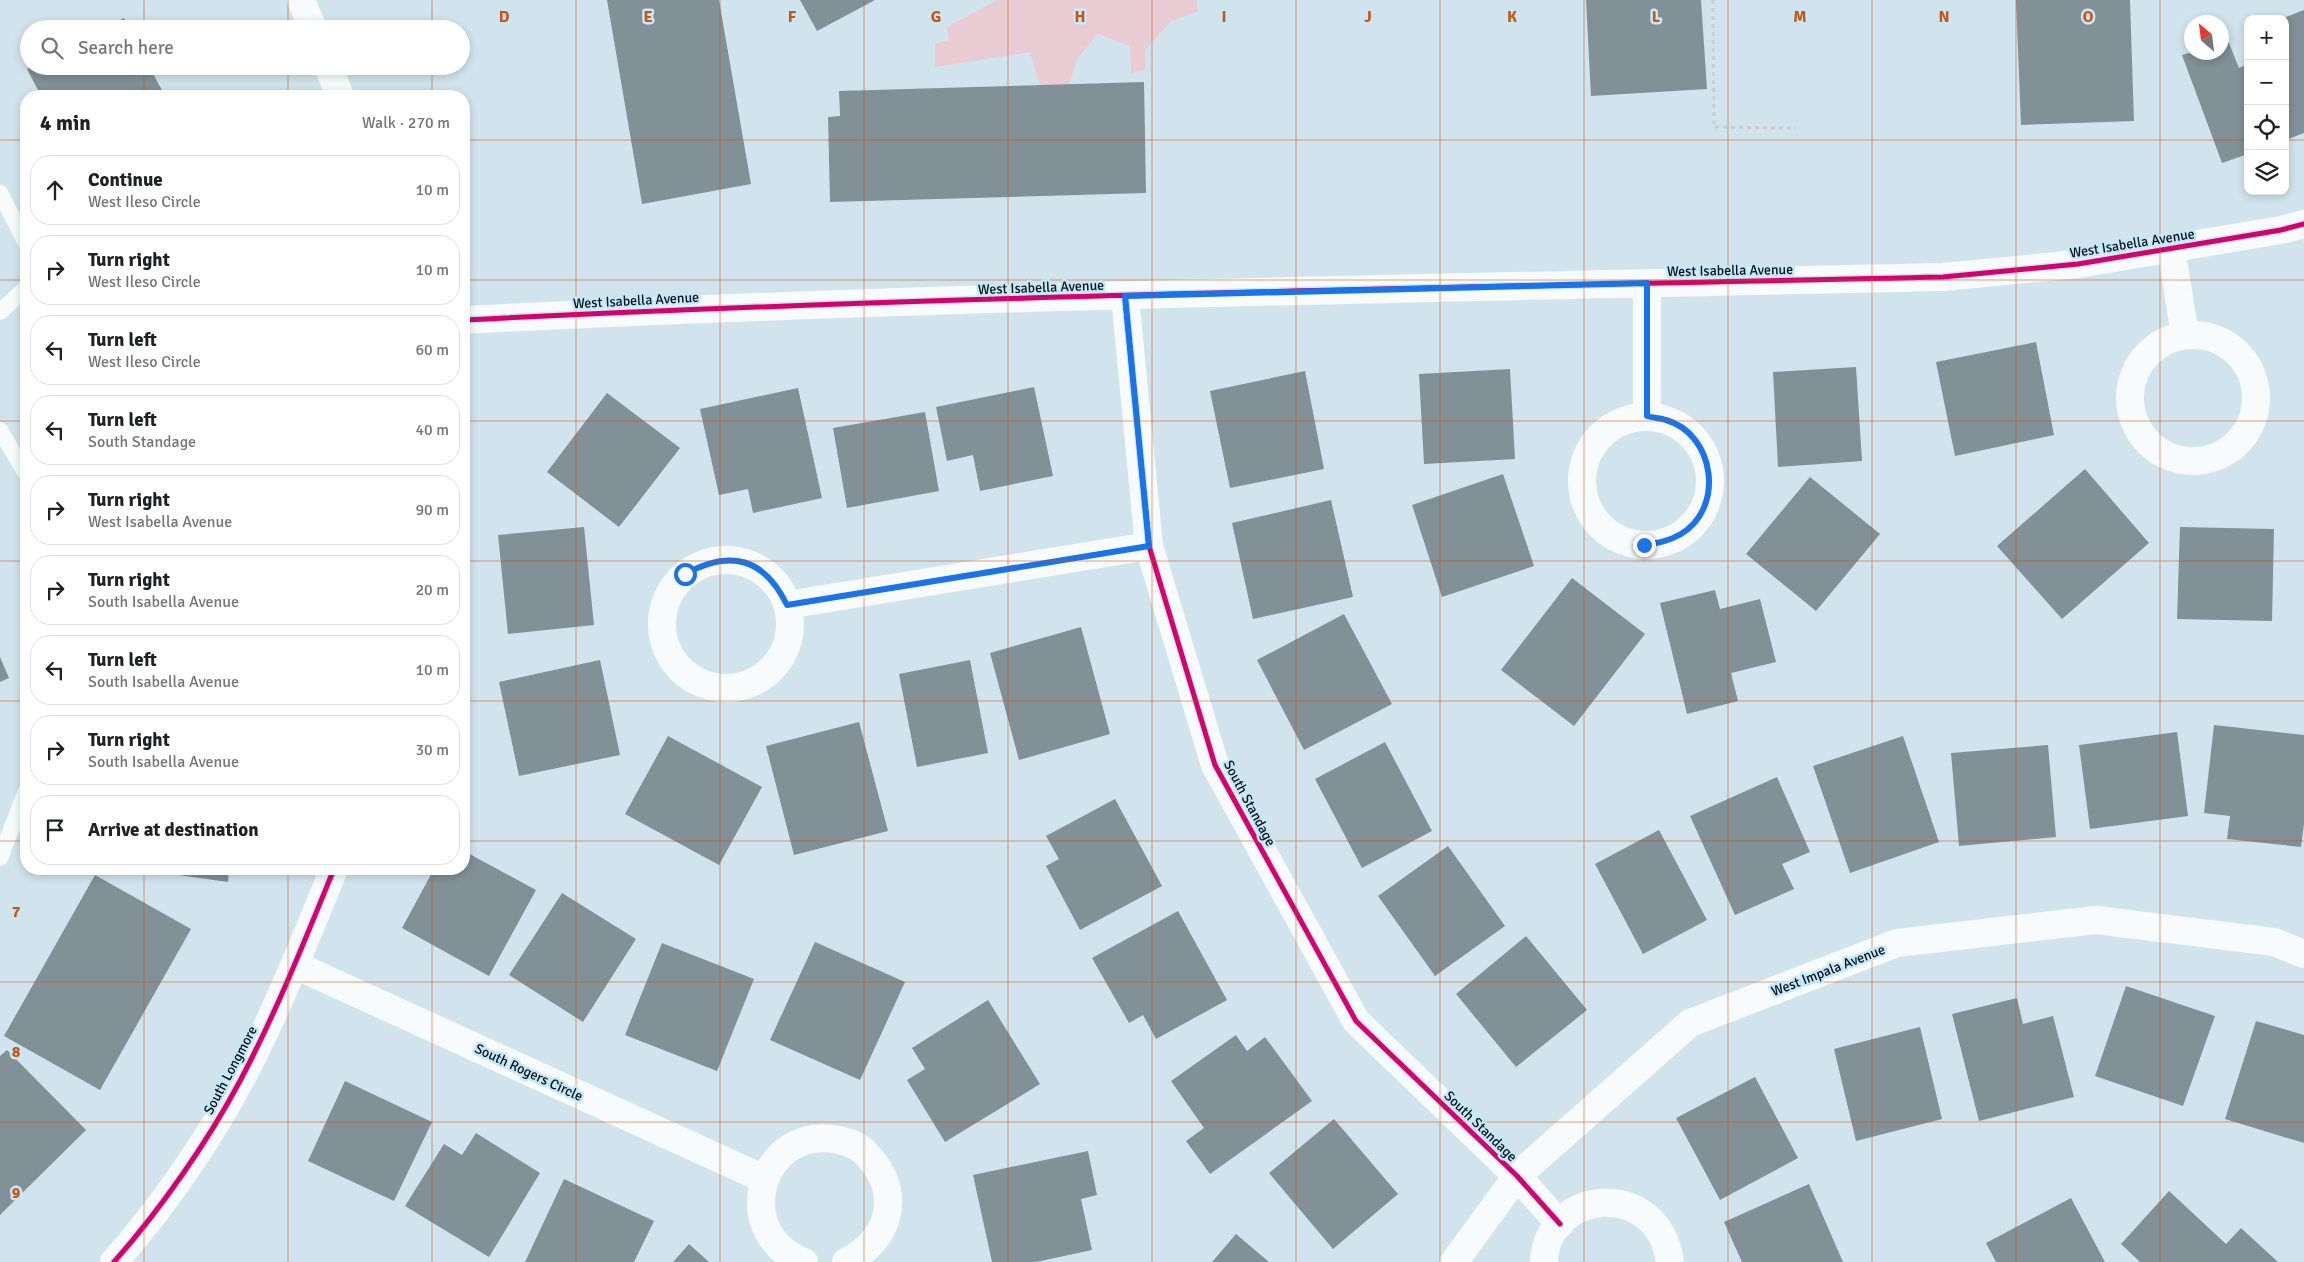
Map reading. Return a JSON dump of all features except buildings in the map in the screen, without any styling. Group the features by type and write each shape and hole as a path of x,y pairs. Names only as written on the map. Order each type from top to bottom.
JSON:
{"street":[{"path":"301,0 309,20"},
{"path":"332,75 338,90"},
{"name":"West Isabella Avenue","path":"470,320 673,309 1125,296 1943,277 2078,264 2304,224"},
{"name":"West Isabella Avenue","path":"2171,248 2185,334"},
{"path":"1647,283 1647,416"},
{"name":"South Standage","path":"1125,296 1149,546 1215,765 1356,1020 1517,1176 1560,1224"},
{"path":"2185,334 2205,335 2224,341 2239,353 2251,370 2257,389 2256,409 2249,428 2237,444 2221,455 2202,461 2179,461 2158,452 2142,437 2132,417 2129,396 2134,374 2146,355 2163,341 2185,334"},
{"path":"1647,416 1667,420 1685,429 1698,444 1707,462 1710,482 1706,502 1697,519 1687,528 1664,542 1644,545 1622,541 1603,529 1589,512 1582,490 1582,468 1590,447 1606,431 1625,420 1647,416"},
{"path":"787,605 1149,546"},
{"path":"727,560 747,563 765,572 778,587 787,605 789,631 786,644 777,662 763,676 744,686 724,688 703,684 683,672 669,655 662,634 662,611 671,591 685,574 705,563 727,560"},
{"name":"South Longmore","path":"114,1262 191,1161 240,1082 295,965 332,875"},
{"name":"West Impala Avenue","path":"1454,1262 1517,1176 1690,1023 1897,943 2096,920 2274,942 2304,954"},
{"name":"South Rogers Circle","path":"295,965 764,1179"},
{"path":"804,1262 793,1258 778,1247 768,1232 761,1215 760,1197 764,1179 774,1162 789,1148 807,1140 827,1137 847,1142 864,1151 878,1166 886,1184 888,1203 885,1223 875,1240 862,1253 846,1262"},
{"path":"1544,1262 1544,1254 1552,1233 1566,1216 1586,1206 1608,1202 1628,1206 1646,1215 1660,1230 1668,1247 1670,1262"}],"lane":[{"path":"0,193 20,231"},
{"path":"0,312 20,294"},
{"path":"0,430 20,464"},
{"path":"0,858 20,806"}],"path":[{"path":"1713,0 1714,126 1796,128"}],"shaded area":[{"path":"997,0 1196,0 1198,12 1171,21 1145,50 1145,70 1131,73 1130,46 1098,34 1077,59 1069,84 1041,88 1030,52 935,67 935,43 949,40 947,27"}],"cycle path":[{"path":"470,320 649,311 1018,298 1943,277 2078,264 2281,230 2304,224"},
{"path":"1125,296 1149,546 1215,765 1356,1021 1517,1176 1560,1224"},
{"path":"114,1262 182,1175 213,1128 240,1081 278,1003 332,875"}],"route":[{"path":"685,574 705,563 727,560 747,563 765,572 778,587 787,605 1149,546 1125,296 1647,283 1647,416 1667,420 1685,429 1698,444 1707,462 1710,482 1706,502 1697,519 1682,533 1664,542 1644,545"}]}
